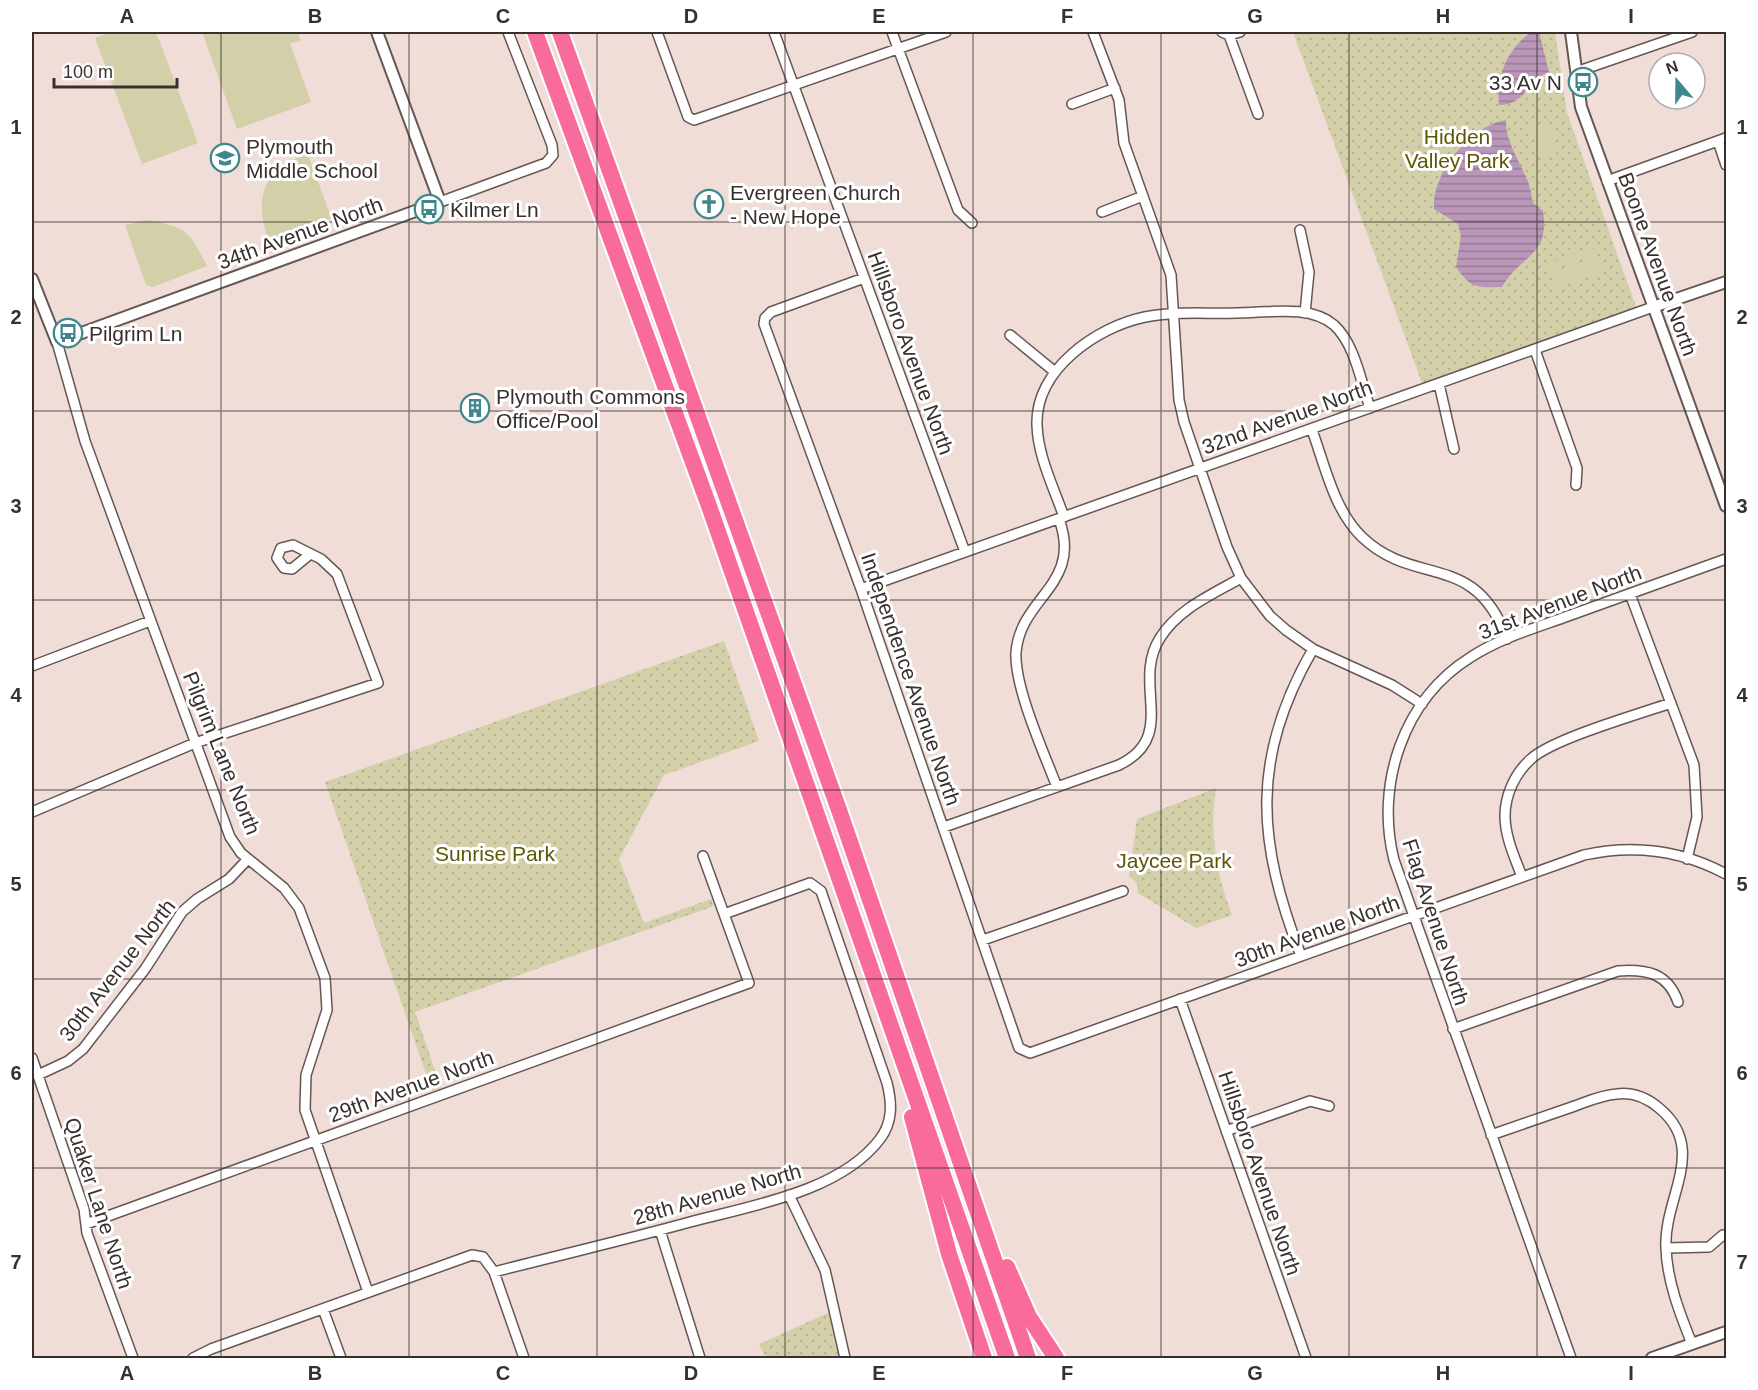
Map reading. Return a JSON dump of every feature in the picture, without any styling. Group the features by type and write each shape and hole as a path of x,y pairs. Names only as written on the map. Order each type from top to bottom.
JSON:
{"highway":[{"path":"530,32 555,88"},
{"path":"535,32 709,506 1007,1359"},
{"path":"560,32 731,506 1028,1359"},
{"path":"569,32 595,132"},
{"path":"899,1052 904,1088 949,1254 984,1359"},
{"path":"957,1150 1029,1317 1056,1359"}],"street":[{"path":"377,32 440,202"},
{"name":"34th Avenue North","path":"57,342 546,163 553,155 552,145 508,32"},
{"path":"657,32 688,117 694,120 946,32"},
{"name":"Hillsboro Avenue North","path":"774,32 965,552"},
{"path":"892,32 958,210 972,224"},
{"path":"1093,32 1119,100 1124,143 1168,260 1175,314 1179,400 1188,440 1241,578 1270,616 1313,649 1392,685 1422,704"},
{"path":"1240,32 1226,33 1258,114"},
{"name":"Boone Avenue North","path":"1571,32 1581,107 1726,506"},
{"path":"1576,72 1692,32"},
{"path":"1072,104 1114,88"},
{"path":"1607,181 1722,139 1726,165"},
{"path":"1102,212 1143,196"},
{"path":"1300,230 1309,272 1305,313"},
{"name":"Independence Avenue North","path":"864,278 781,308 765,318 764,324 861,589 1019,1048 1024,1052"},
{"name":"Pilgrim Lane North","path":"32,279 57,342 85,441 230,837 248,859 284,888 299,908 325,978 327,1010 309,1063 304,1086 305,1110 368,1292"},
{"name":"32nd Avenue North","path":"861,589 1726,282"},
{"path":"1057,788 1021,685 1016,654 1023,627 1062,567 1065,542 1061,518 1042,454 1037,423 1043,393 1055,372 1076,352 1116,327 1148,317 1175,314 1305,313 1323,318 1343,336 1370,408"},
{"path":"1010,335 1055,372"},
{"path":"1535,350 1577,468 1576,485"},
{"path":"1439,384 1454,449"},
{"path":"1312,429 1342,511 1363,538 1391,557 1461,580 1475,588 1493,610 1507,639"},
{"path":"32,812 195,743 378,683 337,574 321,559 309,555"},
{"name":"31st Avenue North","path":"1422,704 1436,687 1469,657 1507,639 1726,559"},
{"path":"944,827 1119,765 1140,752 1151,730 1150,670 1158,640 1182,613 1241,578"},
{"path":"1630,594 1671,703 1696,779 1697,818 1687,858"},
{"path":"32,666 150,621"},
{"path":"1301,956 1285,913 1271,860 1268,795 1272,751 1280,719 1293,687 1313,649"},
{"path":"1522,877 1506,830 1505,814 1513,782 1521,769 1532,757 1555,745 1671,703"},
{"name":"Flag Avenue North","path":"1422,704 1409,726 1390,772 1386,818 1394,860 1571,1359"},
{"name":"30th Avenue North","path":"1024,1052 1030,1053 1522,877 1607,850 1653,850 1687,858 1726,874"},
{"path":"703,856 724,914"},
{"name":"30th Avenue North","path":"38,1075 68,1061 82,1049 145,969 182,912 197,899 229,879 248,859"},
{"name":"28th Avenue North","path":"494,1272 789,1195 845,1169 879,1140 890,1117 887,1083 821,891 810,883 724,914"},
{"path":"983,940 1123,891"},
{"name":"29th Avenue North","path":"86,1224 749,983 724,914"},
{"path":"1453,1029 1618,971 1647,972 1663,979 1673,986 1678,1002"},
{"name":"Hillsboro Avenue North","path":"1180,999 1306,1359"},
{"name":"Quaker Lane North","path":"32,1058 84,1209 87,1233 133,1359"},
{"path":"1491,1135 1601,1097 1617,1094 1645,1098 1666,1114 1683,1146 1681,1175 1668,1217 1666,1248 1669,1275 1692,1344"},
{"path":"1226,1131 1311,1101 1329,1106"},
{"path":"789,1195 825,1270 845,1359"},
{"path":"660,1230 700,1359"},
{"path":"1666,1248 1708,1247 1723,1235"},
{"path":"193,1359 472,1255 483,1257 494,1272 524,1359"},
{"path":"323,1309 341,1359"},
{"path":"1652,1359 1726,1332"}],"green space":[{"path":"112,32 156,32 198,143 142,164 95,38"},
{"path":"202,32 298,32 301,41 290,43 311,102 237,129"},
{"name":"Hidden Valley Park","path":"1293,32 1555,32 1567,113 1636,307 1422,383"},
{"path":"1548,123 1558,152 1541,158 1531,128"},
{"path":"308,154 331,217 327,223 270,245 262,215 266,185 278,168"},
{"path":"147,220 170,225 185,232 196,245 207,266 153,287 146,285 125,225"},
{"path":"1593,248 1603,276 1590,280 1580,253"},
{"path":"1576,254 1586,282 1573,286 1563,259"},
{"path":"1559,260 1569,287 1556,292 1547,264"},
{"name":"Sunrise Park","path":"724,641 759,741 664,775 619,859 644,923 711,899 714,906 415,1012 441,1088 432,1091 325,782"},
{"name":"Jaycee Park","path":"1216,788 1213,820 1215,852 1226,900 1232,915 1196,928 1138,893 1137,883 1129,876 1137,819"},
{"path":"830,1312 840,1358 766,1358 759,1344"}],"shaded area":[{"path":"1531,32 1539,32 1549,72 1536,80 1515,101 1499,105 1501,73 1515,47"},
{"path":"1506,120 1510,141 1528,181 1532,202 1543,211 1544,226 1538,247 1502,287 1480,287 1470,283 1456,267 1461,236 1458,224 1434,209 1435,195 1446,167 1467,141 1492,124"}],"place":[{"name":"33 Av N","path":"1583,82"},
{"name":"Plymouth Middle School","path":"225,158"},
{"name":"Evergreen Church - New Hope","path":"709,204"},
{"name":"Kilmer Ln","path":"429,209"},
{"name":"Pilgrim Ln","path":"68,333"},
{"name":"Plymouth Commons Office/Pool","path":"475,408"}]}
